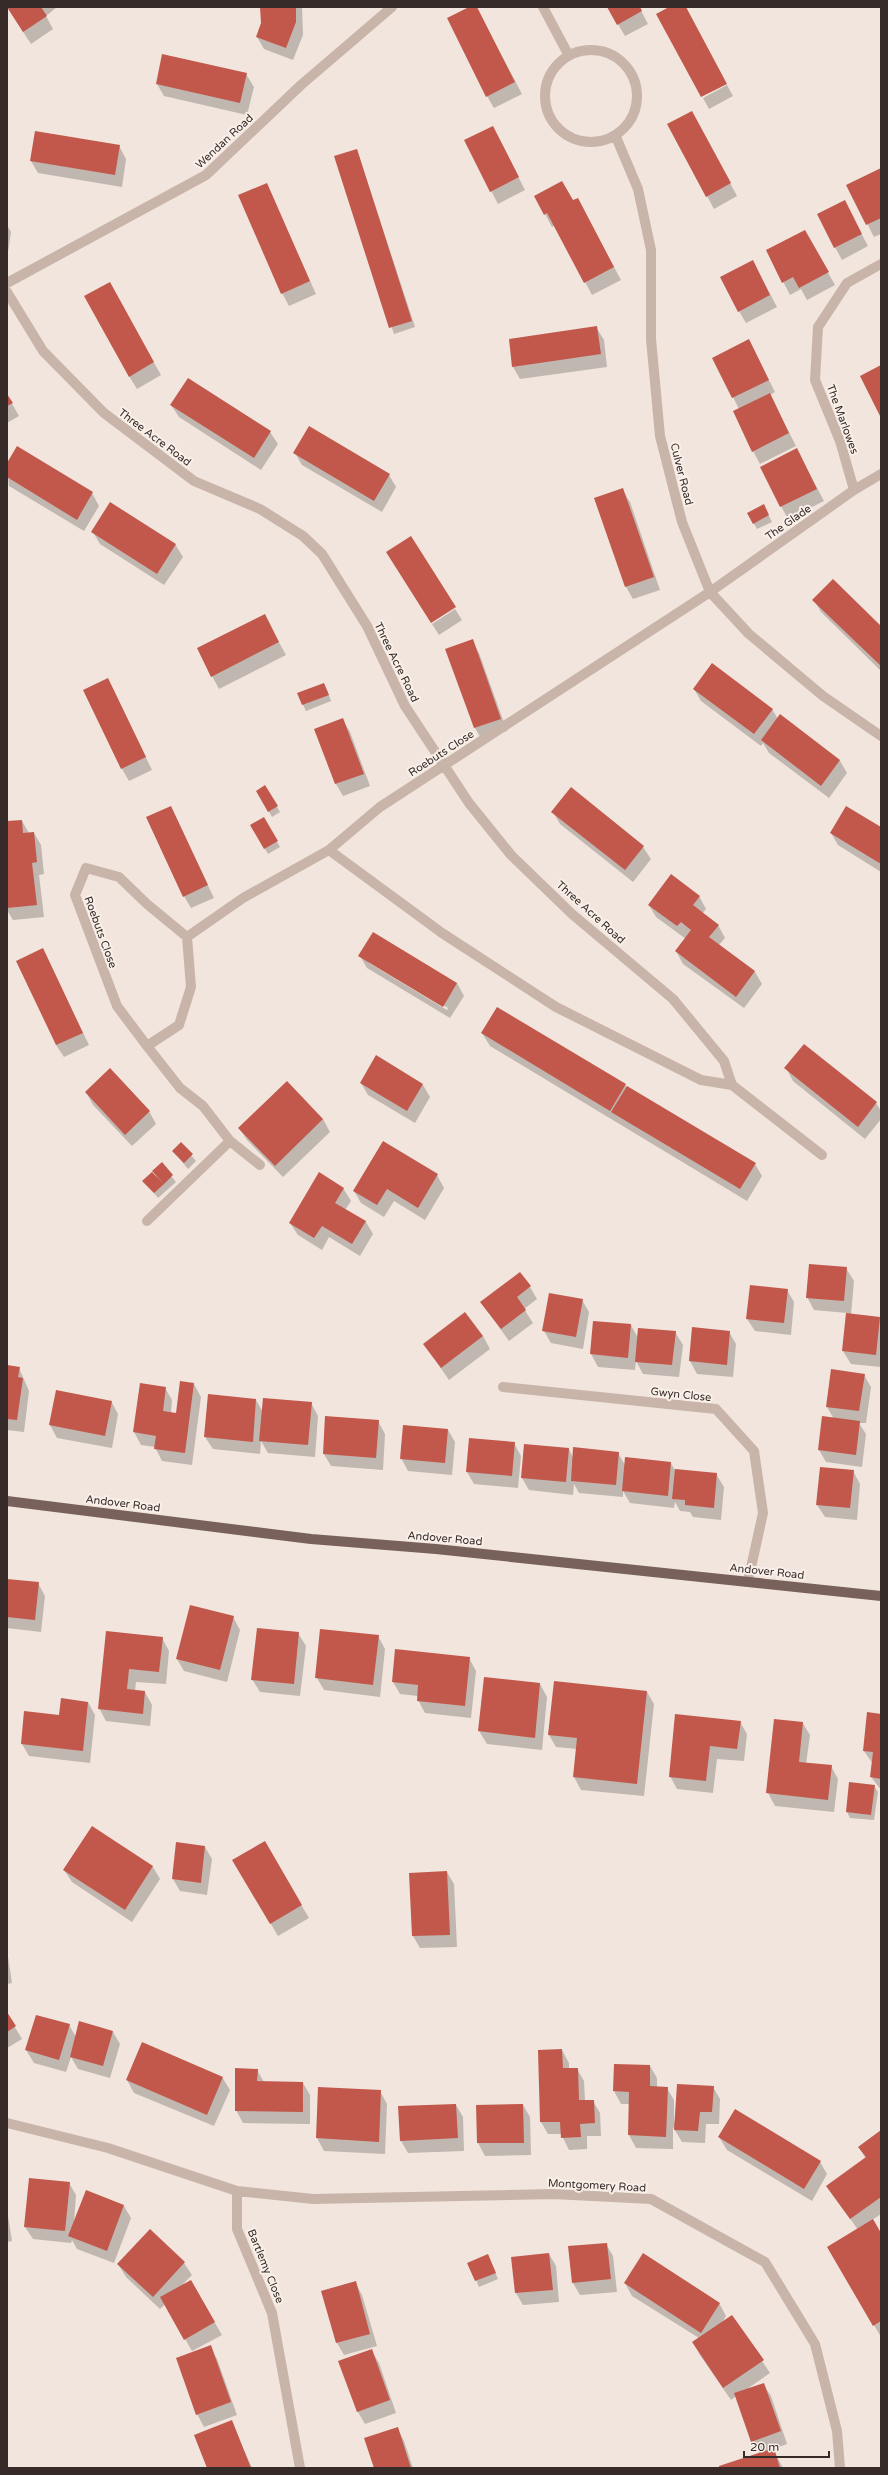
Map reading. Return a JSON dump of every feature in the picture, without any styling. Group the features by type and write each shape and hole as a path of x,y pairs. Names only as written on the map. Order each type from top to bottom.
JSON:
{"main road":[{"name":"Andover Road","path":"7,1501 312,1538 436,1549 881,1596"}],"street":[{"name":"Wendan Road","path":"7,283 206,175 301,85 392,7"},
{"path":"543,7 568,54"},
{"path":"597,48 624,61 638,86 635,115 616,137 592,144 568,138 550,120 543,95 551,72 568,54 597,48"},
{"name":"Culver Road","path":"616,137 638,189 651,250 651,339 660,436 682,522 710,592 749,634 817,692 881,736"},
{"name":"The Marlowes","path":"854,490 840,441 815,380 818,327 846,283 881,264"},
{"name":"Three Acre Road","path":"7,292 43,351 104,414 194,481 260,509 303,536 322,554 366,626 405,706 443,766 469,803 511,854 572,914 673,999 724,1061 732,1085"},
{"name":"The Glade","path":"710,592 854,490 881,474"},
{"name":"Roebuts Close","path":"260,1165 230,1141 203,1106 180,1088 117,1006 75,895 86,868 120,877 147,904 187,937 242,898 329,850 380,807 710,592"},
{"path":"329,850 442,933 556,1006 701,1080 732,1085 822,1155"},
{"path":"147,1046 179,1025 191,987 187,937"},
{"path":"147,1221 230,1141"},
{"name":"Gwyn Close","path":"503,1387 716,1409 754,1451 763,1513 748,1581"},
{"path":"7,2123 108,2148 237,2191"},
{"name":"Bartlemy Close","path":"237,2191 237,2229 272,2313 300,2468"},
{"name":"Montgomery Road","path":"237,2191 313,2199 553,2194 650,2199 764,2262 815,2344 837,2431 840,2468"}],"building":[{"path":"7,7 41,7 47,16 23,32"},
{"path":"260,7 296,7 296,22 286,48 256,37 261,23"},
{"path":"469,7 477,7 515,82 486,97 447,18"},
{"path":"607,7 640,7 642,11 617,25"},
{"path":"669,7 686,7 727,84 701,97 656,14"},
{"path":"162,54 247,73 240,103 156,84"},
{"path":"692,111 731,183 706,197 667,124"},
{"path":"493,126 519,177 490,192 464,140"},
{"path":"35,131 120,145 115,175 30,161"},
{"path":"357,149 412,321 389,328 334,156"},
{"path":"881,168 881,218 866,225 846,185"},
{"path":"562,181 573,200 578,198 614,267 584,283 547,213 544,215 534,196"},
{"path":"267,183 310,281 281,294 238,195"},
{"path":"845,200 862,234 834,248 817,214"},
{"path":"805,230 829,272 799,288 793,277 782,283 766,250"},
{"path":"753,260 770,295 738,312 720,277"},
{"path":"110,282 154,362 129,377 84,296"},
{"path":"597,326 601,354 512,367 509,339"},
{"path":"749,339 769,380 732,398 712,358"},
{"path":"881,365 881,415 880,416 860,376"},
{"path":"188,378 271,431 254,458 170,405"},
{"path":"770,393 789,433 752,452 733,411"},
{"path":"7,394 13,403 7,406"},
{"path":"309,426 390,474 374,501 293,453"},
{"path":"17,446 93,492 77,520 7,477 7,463"},
{"path":"797,448 817,489 780,507 760,467"},
{"path":"623,488 654,577 625,587 594,498"},
{"path":"110,502 176,544 157,574 91,532"},
{"path":"764,504 769,515 753,524 747,513"},
{"path":"411,536 456,607 431,623 386,552"},
{"path":"833,579 881,626 881,666 812,600"},
{"path":"265,614 279,642 211,677 197,648"},
{"path":"473,639 501,719 474,728 445,649"},
{"path":"712,663 773,709 754,734 693,689"},
{"path":"108,678 146,757 121,769 83,690"},
{"path":"324,683 329,695 302,705 297,693"},
{"path":"780,714 840,760 821,786 761,740"},
{"path":"343,718 364,774 335,784 314,729"},
{"path":"265,785 278,806 268,812 256,791"},
{"path":"571,787 644,846 625,870 551,812"},
{"path":"171,806 208,885 183,897 146,817"},
{"path":"846,806 881,827 881,864 830,833"},
{"path":"264,817 278,841 264,849 250,825"},
{"path":"22,820 23,833 34,832 37,862 32,863 37,905 7,908 7,821"},
{"path":"671,874 700,896 693,905 719,925 709,937 755,971 736,997 675,951 691,930 681,922 677,926 648,905"},
{"path":"373,932 457,983 443,1007 358,956"},
{"path":"43,948 83,1033 56,1045 16,961"},
{"path":"497,1007 626,1084 610,1111 481,1033"},
{"path":"804,1044 877,1102 858,1127 784,1068"},
{"path":"376,1055 423,1084 407,1111 360,1083"},
{"path":"110,1068 150,1111 125,1135 85,1092"},
{"path":"287,1081 323,1119 275,1166 238,1128"},
{"path":"627,1086 756,1163 740,1189 611,1112"},
{"path":"383,1141 438,1174 418,1208 387,1189 377,1205 353,1191"},
{"path":"181,1142 193,1154 184,1163 172,1151"},
{"path":"162,1162 173,1175 164,1184 152,1171"},
{"path":"152,1172 164,1184 154,1193 142,1181"},
{"path":"319,1172 344,1188 335,1203 366,1221 352,1244 322,1226 314,1238 289,1223"},
{"path":"809,1264 847,1267 844,1301 806,1298"},
{"path":"520,1272 531,1286 517,1297 526,1310 501,1329 480,1302"},
{"path":"750,1285 788,1289 784,1323 746,1319"},
{"path":"549,1293 583,1299 576,1337 542,1331"},
{"path":"465,1312 483,1336 441,1368 423,1344"},
{"path":"846,1313 880,1317 876,1355 842,1351"},
{"path":"593,1321 631,1324 628,1358 590,1354"},
{"path":"692,1327 730,1331 727,1365 689,1361"},
{"path":"638,1328 676,1331 672,1365 635,1362"},
{"path":"7,1365 20,1367 18,1377 23,1378 17,1420 7,1419"},
{"path":"831,1369 865,1374 859,1411 826,1407"},
{"path":"180,1381 194,1383 185,1453 154,1449 156,1436 133,1432 140,1383 166,1387 163,1411 176,1413"},
{"path":"56,1390 112,1401 105,1436 49,1425"},
{"path":"208,1394 256,1399 253,1442 204,1437"},
{"path":"263,1398 312,1402 308,1445 259,1441"},
{"path":"325,1416 379,1420 376,1458 323,1454"},
{"path":"822,1416 860,1421 856,1455 818,1450"},
{"path":"403,1425 448,1429 445,1463 400,1459"},
{"path":"469,1438 515,1442 512,1476 466,1472"},
{"path":"524,1444 569,1448 566,1482 521,1478"},
{"path":"573,1447 619,1452 616,1485 571,1481"},
{"path":"625,1457 671,1462 668,1496 622,1491"},
{"path":"820,1467 854,1470 850,1508 816,1505"},
{"path":"675,1469 717,1473 714,1508 685,1505 685,1500 672,1499"},
{"path":"7,1579 39,1582 35,1620 7,1617"},
{"path":"190,1605 234,1616 220,1670 176,1659"},
{"path":"257,1628 299,1632 294,1684 251,1680"},
{"path":"320,1629 379,1635 373,1685 315,1678"},
{"path":"106,1631 163,1637 159,1672 129,1669 127,1689 145,1691 143,1714 98,1709"},
{"path":"395,1649 470,1657 465,1706 417,1701 418,1685 392,1682"},
{"path":"484,1677 540,1683 535,1738 478,1731"},
{"path":"554,1681 647,1691 637,1784 573,1777 577,1738 548,1735"},
{"path":"61,1698 88,1702 83,1751 21,1744 24,1711 59,1715"},
{"path":"867,1712 881,1714 881,1779 870,1777 873,1752 863,1751"},
{"path":"675,1714 741,1721 737,1749 710,1746 706,1781 669,1777"},
{"path":"774,1719 803,1722 799,1762 832,1765 828,1800 766,1793"},
{"path":"849,1782 875,1785 871,1815 846,1812"},
{"path":"92,1826 153,1866 125,1910 63,1870"},
{"path":"265,1841 302,1905 270,1924 232,1860"},
{"path":"176,1842 205,1846 201,1883 172,1879"},
{"path":"447,1871 450,1935 412,1936 409,1873"},
{"path":"7,2012 16,2026 7,2032"},
{"path":"36,2015 70,2024 59,2060 25,2050"},
{"path":"79,2021 113,2031 103,2066 70,2057"},
{"path":"142,2042 223,2077 207,2115 126,2080"},
{"path":"562,2049 563,2068 578,2068 579,2100 594,2100 595,2123 580,2124 581,2137 561,2138 560,2122 540,2122 538,2050"},
{"path":"614,2064 650,2065 650,2086 668,2087 666,2137 628,2135 629,2092 613,2091"},
{"path":"235,2068 258,2069 257,2081 303,2082 303,2112 235,2111"},
{"path":"677,2084 714,2086 712,2112 700,2112 698,2131 674,2130"},
{"path":"318,2087 381,2090 379,2142 316,2138"},
{"path":"456,2104 458,2138 400,2141 398,2106"},
{"path":"523,2104 524,2143 477,2143 476,2105"},
{"path":"735,2109 821,2161 804,2189 718,2137"},
{"path":"881,2130 881,2197 850,2219 826,2186 866,2157 858,2147"},
{"path":"29,2178 70,2182 65,2231 24,2227"},
{"path":"86,2190 124,2205 107,2251 68,2236"},
{"path":"873,2219 881,2233 881,2321 873,2326 827,2247"},
{"path":"150,2229 185,2262 153,2297 117,2264"},
{"path":"607,2243 611,2279 572,2283 568,2246"},
{"path":"549,2253 553,2290 515,2293 511,2257"},
{"path":"643,2253 720,2303 701,2333 624,2283"},
{"path":"488,2254 496,2273 475,2281 467,2263"},
{"path":"191,2280 215,2322 184,2340 160,2297"},
{"path":"356,2281 370,2334 336,2343 321,2291"},
{"path":"732,2315 764,2360 723,2388 692,2342"},
{"path":"211,2345 231,2402 196,2415 176,2358"},
{"path":"372,2349 390,2400 357,2412 338,2361"},
{"path":"764,2383 781,2431 751,2442 734,2393"},
{"path":"232,2420 251,2468 207,2468 194,2435"},
{"path":"398,2427 411,2468 374,2468 364,2438"},
{"path":"774,2448 780,2468 719,2468 719,2466"}]}
